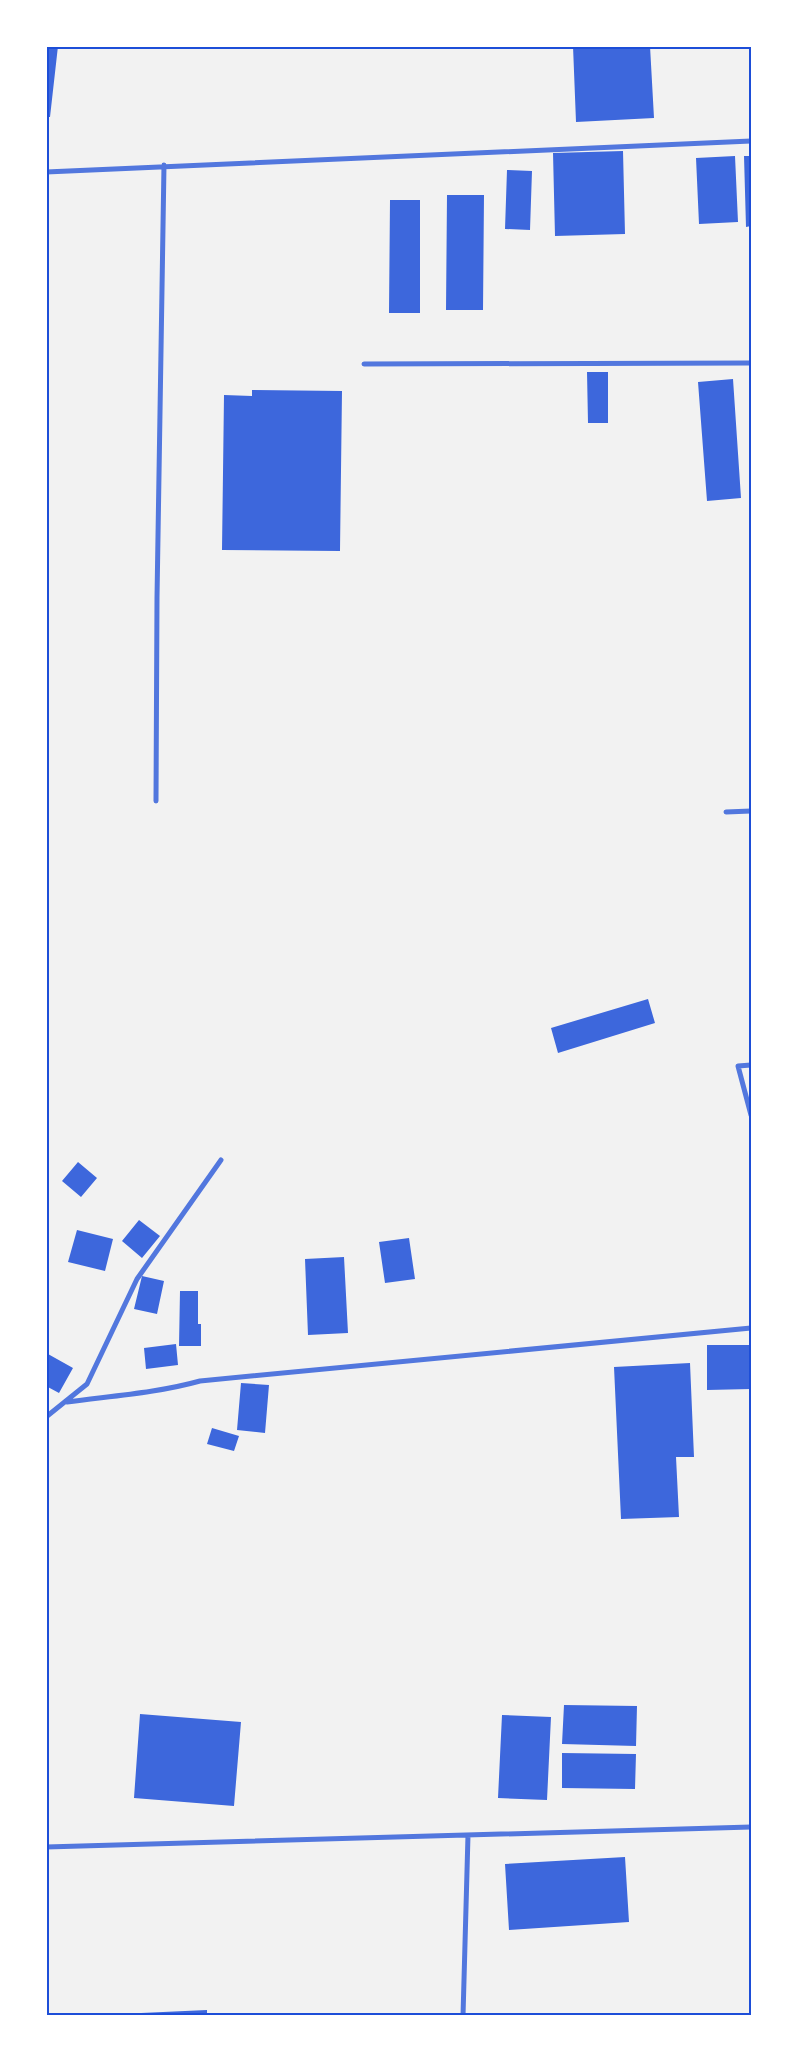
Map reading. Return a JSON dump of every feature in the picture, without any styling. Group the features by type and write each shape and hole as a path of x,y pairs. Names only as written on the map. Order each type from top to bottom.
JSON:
{"street":[{"path":"46,172 164,165 751,141"},
{"path":"156,801 157,598 164,165"},
{"path":"364,364 751,363"},
{"path":"726,812 751,811"},
{"path":"751,1065 738,1066 751,1115"},
{"path":"46,1417 87,1384 137,1279 221,1160"},
{"path":"66,1402 146,1392 200,1381 751,1328"},
{"path":"46,1847 751,1827"},
{"path":"463,2016 468,1835"}],"building":[{"path":"46,46 58,46 50,117 46,117"},
{"path":"573,46 650,46 654,118 576,122"},
{"path":"623,151 625,234 555,236 553,153"},
{"path":"735,156 738,222 699,224 696,158"},
{"path":"744,156 751,156 751,226 746,227"},
{"path":"507,170 532,171 530,230 505,229"},
{"path":"447,195 484,195 483,310 446,310"},
{"path":"390,200 420,200 420,313 389,313"},
{"path":"587,372 608,372 608,423 588,423"},
{"path":"733,379 741,498 707,501 698,382"},
{"path":"252,390 342,391 340,551 222,550 224,395 252,396"},
{"path":"648,999 655,1023 558,1053 551,1028"},
{"path":"78,1162 97,1178 81,1197 62,1181"},
{"path":"139,1220 160,1236 142,1258 122,1241"},
{"path":"77,1230 113,1239 105,1271 68,1262"},
{"path":"409,1238 415,1279 385,1283 379,1242"},
{"path":"344,1257 348,1333 308,1335 305,1259"},
{"path":"142,1276 164,1281 157,1314 134,1309"},
{"path":"180,1291 198,1291 198,1324 201,1324 201,1346 179,1346"},
{"path":"176,1344 178,1365 146,1369 144,1348"},
{"path":"707,1345 751,1345 751,1389 707,1390"},
{"path":"48,1354 73,1368 59,1393 46,1386 46,1357"},
{"path":"690,1363 694,1457 676,1457 679,1517 621,1519 614,1367"},
{"path":"241,1383 269,1385 265,1433 237,1430"},
{"path":"212,1428 239,1436 234,1451 207,1444"},
{"path":"564,1705 637,1706 636,1746 562,1744"},
{"path":"140,1714 241,1722 234,1806 134,1798"},
{"path":"502,1715 551,1717 547,1800 498,1798"},
{"path":"562,1753 636,1754 635,1789 562,1788"},
{"path":"625,1857 629,1922 509,1930 505,1864"},
{"path":"207,2010 207,2016 141,2016 141,2013"}]}
